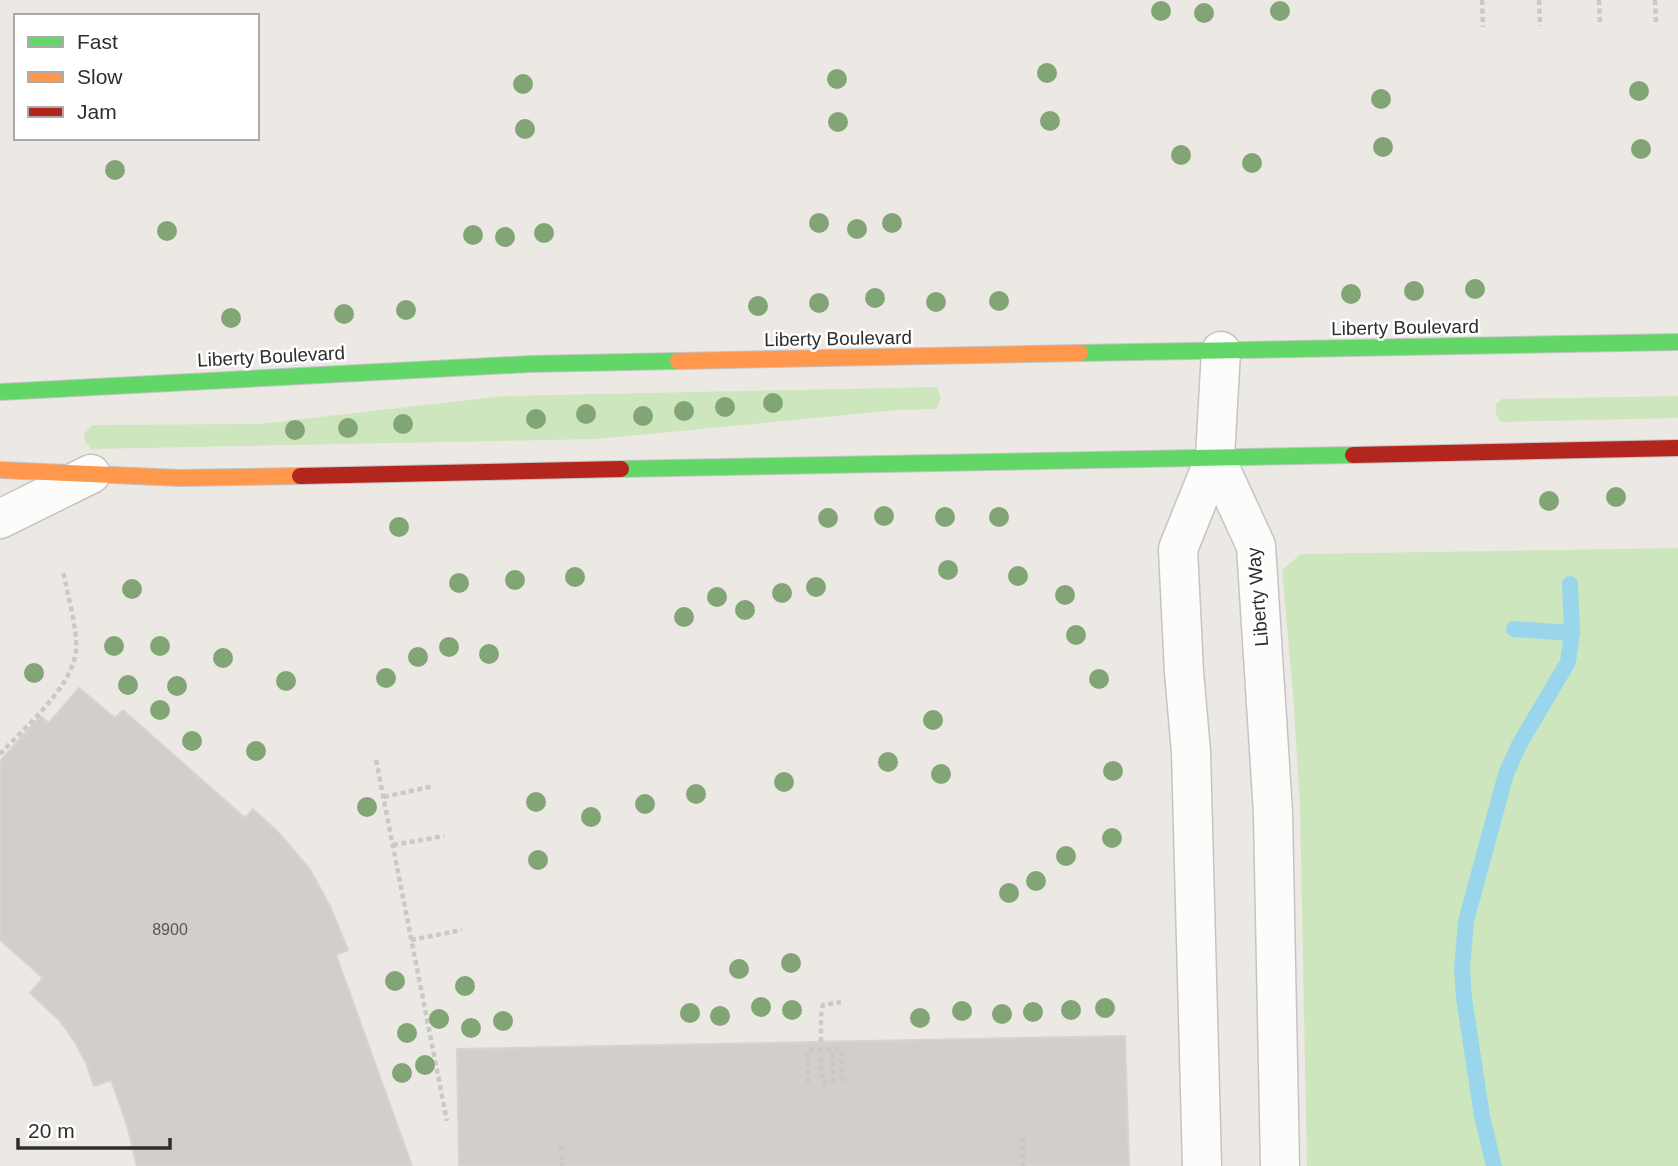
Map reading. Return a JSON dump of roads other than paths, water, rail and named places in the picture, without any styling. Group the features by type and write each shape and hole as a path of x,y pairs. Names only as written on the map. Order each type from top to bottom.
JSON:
{"street":[{"name":"Liberty Boulevard","path":"0,392 530,364 1678,342"},
{"path":"1202,1166 1191,752 1178,548 1215,457 1221,351"},
{"path":"0,470 180,478 1678,448"},
{"name":"Liberty Way","path":"1215,457 1256,546 1273,813 1280,1166"},
{"path":"0,519 91,474"}],"waterway":[{"path":"1494,1166 1482,1116 1464,998 1462,970 1466,921 1506,774 1519,745 1568,662 1572,633 1570,584"},
{"path":"1514,629 1572,633"}]}
